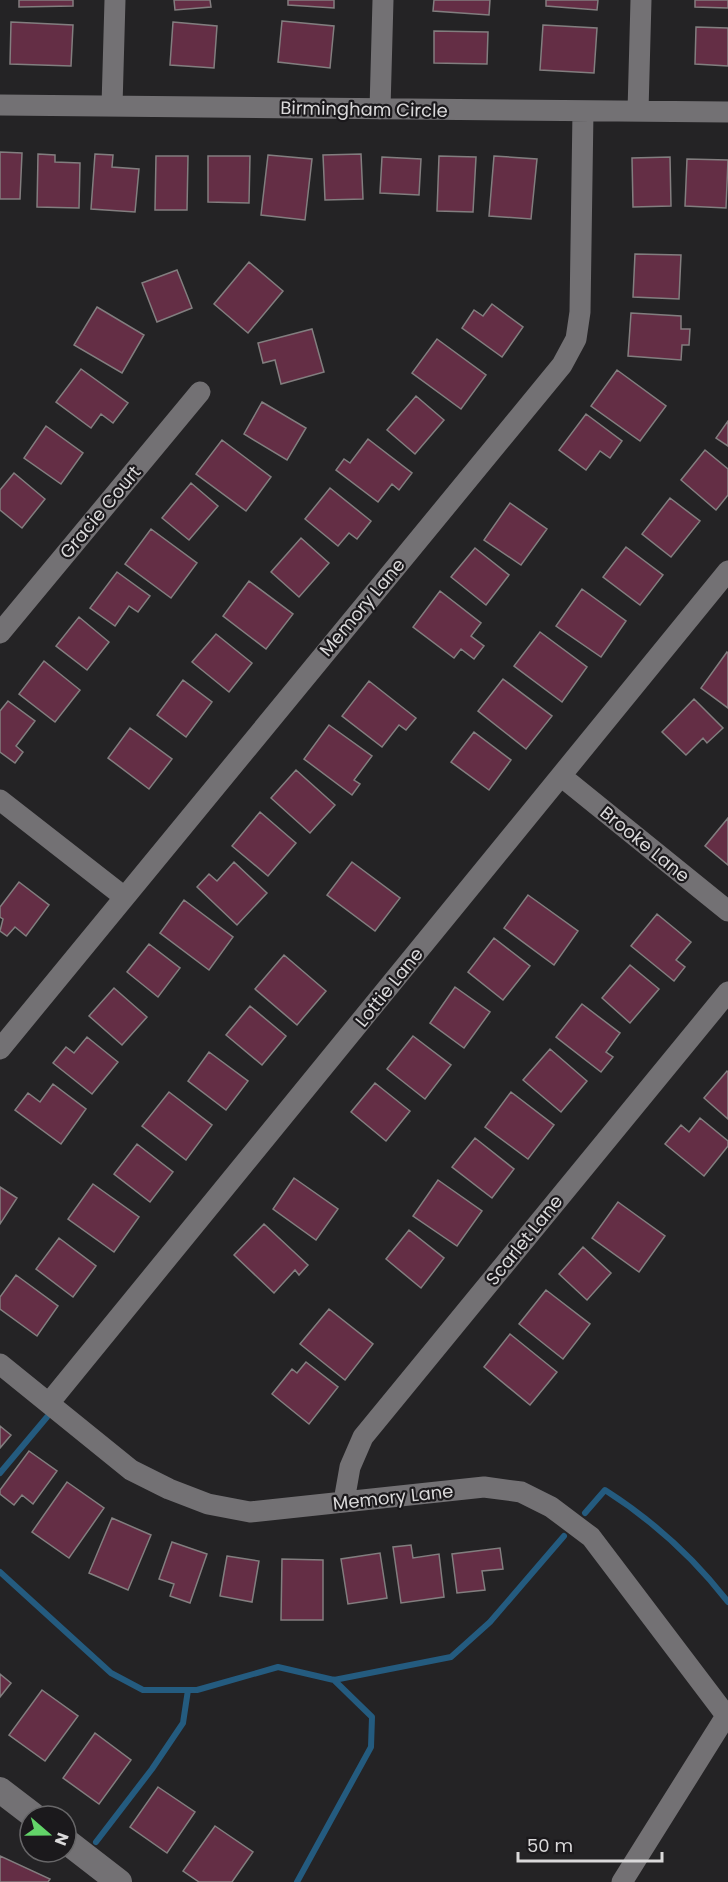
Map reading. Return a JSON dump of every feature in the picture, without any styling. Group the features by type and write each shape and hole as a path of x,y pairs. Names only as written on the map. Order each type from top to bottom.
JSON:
{"street":[{"path":"112,106 115,0"},
{"path":"380,109 382,0"},
{"path":"638,111 641,0"},
{"name":"Birmingham Circle","path":"0,105 728,112"},
{"name":"Memory Lane","path":"0,1049 123,896 561,365 576,339 580,312 583,111"},
{"name":"Gracie Court","path":"0,633 200,392"},
{"name":"Lottie Lane","path":"49,1403 728,570"},
{"name":"Brooke Lane","path":"561,776 728,912"},
{"path":"0,800 123,896"},
{"name":"Scarlet Lane","path":"344,1501 350,1467 363,1437 728,992"},
{"name":"Memory Lane","path":"0,1364 131,1470 169,1490 208,1504 250,1512 484,1486 521,1492 550,1507 591,1537 727,1717"},
{"path":"622,1882 727,1717"},
{"path":"0,1790 18,1804"},
{"path":"78,1851 112,1880"}],"building":[{"path":"19,0 73,0 73,6 19,7"},
{"path":"174,0 210,0 211,7 175,10"},
{"path":"288,0 334,0 334,8 288,5"},
{"path":"434,0 490,0 489,15 433,11"},
{"path":"546,0 598,0 597,10 546,6"},
{"path":"695,0 728,0 728,8 695,7"},
{"path":"282,21 334,26 330,68 278,62"},
{"path":"11,22 73,25 71,66 10,64"},
{"path":"173,22 217,26 214,68 170,65"},
{"path":"543,25 597,28 594,73 540,70"},
{"path":"696,27 728,28 728,66 695,64"},
{"path":"434,31 488,32 487,64 434,63"},
{"path":"0,152 22,153 20,199 0,199"},
{"path":"38,154 55,155 55,162 80,163 79,208 37,207"},
{"path":"95,154 113,155 112,167 139,169 135,212 91,209"},
{"path":"361,154 363,199 325,200 323,155"},
{"path":"268,155 312,159 305,220 261,215"},
{"path":"156,156 188,156 187,210 155,210"},
{"path":"208,156 250,156 249,203 208,202"},
{"path":"439,156 476,157 473,212 437,211"},
{"path":"494,156 537,159 531,219 489,216"},
{"path":"382,157 421,159 419,195 380,193"},
{"path":"670,157 671,206 633,207 632,158"},
{"path":"687,159 728,160 726,208 685,206"},
{"path":"635,254 681,255 679,299 633,297"},
{"path":"249,262 283,291 248,333 214,304"},
{"path":"177,270 192,308 157,322 142,283"},
{"path":"492,304 523,327 502,357 462,328 474,310 483,316"},
{"path":"97,307 144,335 122,373 74,345"},
{"path":"631,313 681,316 681,329 690,329 689,345 682,345 681,360 628,356"},
{"path":"312,329 324,372 281,384 275,360 263,363 258,343"},
{"path":"437,339 486,375 461,409 412,373"},
{"path":"81,369 128,403 113,423 101,414 91,428 56,402"},
{"path":"617,370 666,406 640,441 591,406"},
{"path":"416,396 444,420 415,454 387,430"},
{"path":"262,402 306,428 287,460 244,434"},
{"path":"586,414 622,441 610,458 600,451 586,470 559,450"},
{"path":"728,421 728,446 716,438"},
{"path":"46,426 83,453 61,484 24,458"},
{"path":"368,439 412,473 399,490 392,484 378,502 336,470 344,459 350,463"},
{"path":"222,440 271,477 246,511 196,474"},
{"path":"705,450 728,469 728,495 716,510 681,480"},
{"path":"14,473 45,499 22,528 0,510 0,490"},
{"path":"191,483 218,506 189,540 162,518"},
{"path":"330,488 371,521 357,539 349,533 338,546 305,519"},
{"path":"670,498 700,521 671,557 642,534"},
{"path":"510,503 547,529 521,565 484,540"},
{"path":"151,529 197,563 171,598 125,564"},
{"path":"301,538 329,563 299,597 271,572"},
{"path":"626,547 663,575 640,605 603,577"},
{"path":"475,548 509,575 486,605 451,577"},
{"path":"117,572 150,596 138,612 129,606 115,626 90,608"},
{"path":"249,581 293,614 266,649 223,616"},
{"path":"582,589 626,621 601,657 556,626"},
{"path":"440,591 481,623 471,636 484,646 474,659 461,649 454,658 413,627"},
{"path":"79,617 109,642 87,670 56,646"},
{"path":"540,632 587,667 562,702 514,666"},
{"path":"216,634 252,663 229,692 192,662"},
{"path":"728,653 728,708 701,688"},
{"path":"44,661 80,690 55,722 19,694"},
{"path":"503,679 552,716 526,749 478,711"},
{"path":"183,680 212,702 186,737 157,715"},
{"path":"369,681 416,718 406,730 399,725 382,747 342,716"},
{"path":"694,699 723,728 707,743 703,738 686,755 662,732"},
{"path":"8,701 35,721 16,746 23,752 15,763 0,752 0,711"},
{"path":"329,725 372,756 354,780 360,784 352,795 304,759"},
{"path":"130,728 172,759 149,789 108,758"},
{"path":"474,732 511,760 489,790 451,762"},
{"path":"296,770 335,805 310,833 271,798"},
{"path":"260,812 296,843 268,876 232,846"},
{"path":"728,818 728,865 705,846"},
{"path":"234,862 267,893 237,925 197,887 209,874 217,881"},
{"path":"352,862 400,898 375,931 327,895"},
{"path":"19,882 49,905 26,936 15,927 7,936 0,931 3,919 0,917 0,907"},
{"path":"528,895 578,931 554,965 504,928"},
{"path":"184,900 233,937 209,970 160,933"},
{"path":"657,914 691,942 676,960 685,967 674,981 631,946"},
{"path":"494,938 530,966 503,1000 468,972"},
{"path":"149,944 180,968 158,997 127,972"},
{"path":"284,955 326,991 297,1025 255,989"},
{"path":"630,965 659,989 630,1023 602,998"},
{"path":"455,987 490,1012 464,1048 430,1023"},
{"path":"114,988 147,1017 122,1045 89,1016"},
{"path":"582,1004 620,1033 606,1052 613,1057 601,1072 556,1037"},
{"path":"250,1006 286,1036 262,1065 226,1035"},
{"path":"413,1036 451,1065 425,1099 387,1069"},
{"path":"87,1037 118,1062 92,1094 53,1063 66,1047 74,1053"},
{"path":"550,1049 587,1081 561,1112 523,1080"},
{"path":"209,1052 248,1081 226,1110 188,1081"},
{"path":"728,1072 728,1119 704,1098"},
{"path":"375,1083 410,1111 386,1141 351,1112"},
{"path":"53,1084 86,1109 61,1144 15,1110 28,1093 40,1102"},
{"path":"169,1092 212,1125 186,1160 142,1126"},
{"path":"511,1092 554,1125 528,1159 485,1127"},
{"path":"700,1118 728,1141 728,1146 704,1176 665,1144 681,1125 689,1132"},
{"path":"475,1138 514,1169 492,1198 452,1167"},
{"path":"137,1144 173,1172 150,1202 114,1174"},
{"path":"294,1178 338,1209 316,1240 273,1209"},
{"path":"438,1180 482,1211 457,1246 413,1216"},
{"path":"93,1184 139,1217 114,1252 68,1219"},
{"path":"0,1187 17,1198 0,1224"},
{"path":"618,1202 665,1236 639,1272 592,1238"},
{"path":"264,1224 308,1265 299,1275 295,1270 274,1293 234,1255"},
{"path":"409,1230 444,1258 421,1288 386,1259"},
{"path":"59,1238 96,1266 73,1297 36,1269"},
{"path":"583,1247 611,1273 587,1300 559,1274"},
{"path":"16,1275 58,1306 37,1336 0,1309 0,1297"},
{"path":"546,1290 590,1324 563,1359 519,1324"},
{"path":"329,1309 373,1344 345,1380 300,1344"},
{"path":"510,1334 557,1372 530,1405 484,1367"},
{"path":"306,1362 338,1387 309,1424 272,1394 292,1369 297,1373"},
{"path":"0,1426 11,1435 0,1448"},
{"path":"29,1451 57,1471 33,1504 22,1495 14,1505 0,1494 0,1490"},
{"path":"67,1482 104,1508 69,1558 32,1532"},
{"path":"112,1518 151,1535 128,1590 89,1573"},
{"path":"172,1542 207,1554 190,1603 170,1596 174,1584 159,1579"},
{"path":"411,1545 413,1558 439,1554 444,1597 401,1603 393,1547"},
{"path":"500,1548 503,1569 482,1571 485,1590 457,1593 452,1554"},
{"path":"380,1553 387,1598 348,1604 341,1559"},
{"path":"227,1556 259,1561 252,1602 220,1596"},
{"path":"282,1559 323,1560 323,1620 281,1620"},
{"path":"0,1674 11,1683 0,1697"},
{"path":"42,1690 78,1716 45,1761 9,1735"},
{"path":"95,1733 131,1760 99,1804 63,1778"},
{"path":"158,1787 195,1812 167,1853 130,1827"},
{"path":"215,1826 253,1852 232,1882 199,1882 183,1871"},
{"path":"0,1856 50,1879 48,1882 0,1882"}],"waterway":[{"path":"0,1473 47,1417"},
{"path":"585,1513 605,1490 639,1514 687,1555 728,1602"},
{"path":"0,1572 111,1673 143,1690 197,1690 278,1667 334,1680 451,1657 490,1622 564,1536"},
{"path":"297,1882 371,1747 372,1717 334,1680"},
{"path":"96,1842 152,1769 183,1723 188,1690"}]}
